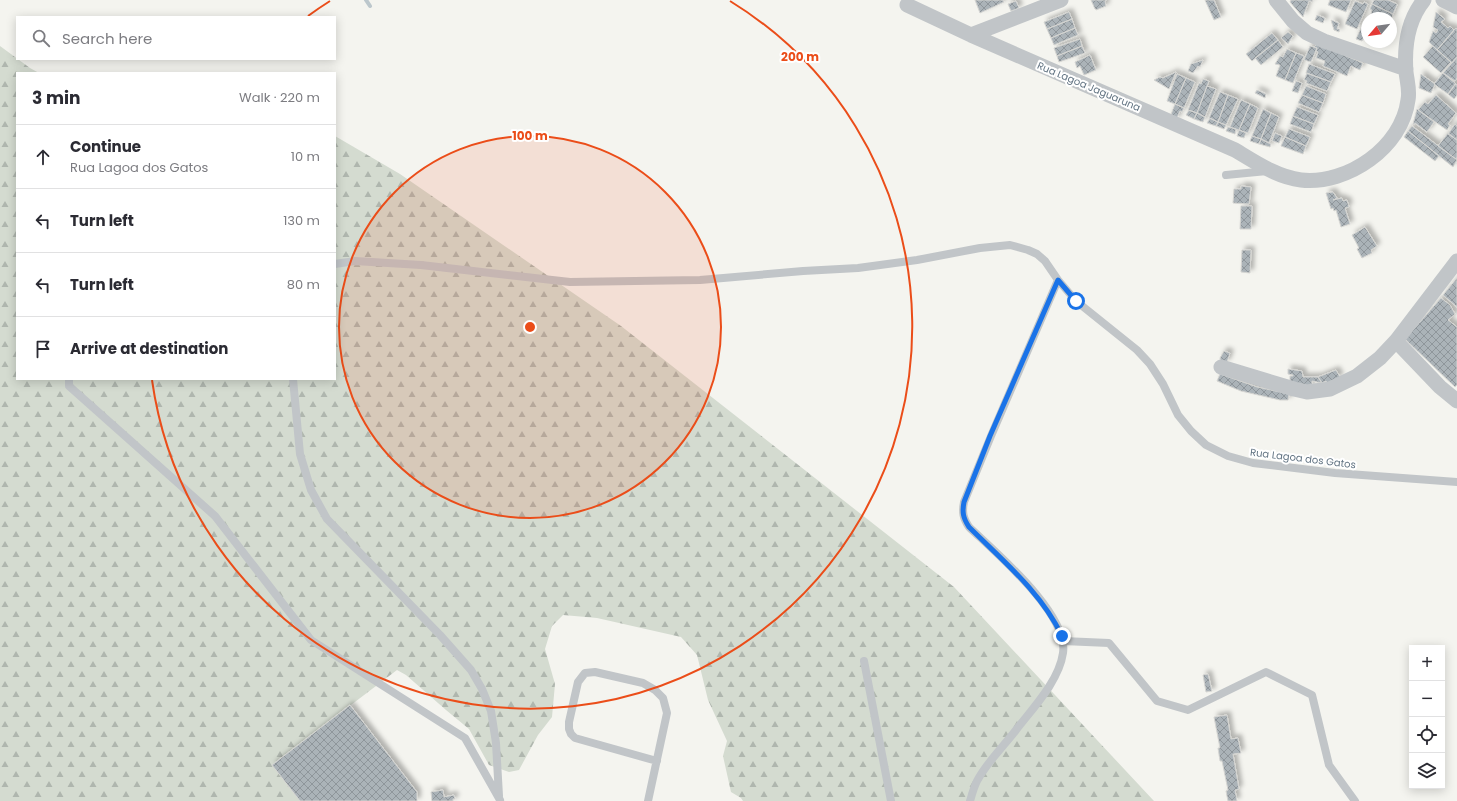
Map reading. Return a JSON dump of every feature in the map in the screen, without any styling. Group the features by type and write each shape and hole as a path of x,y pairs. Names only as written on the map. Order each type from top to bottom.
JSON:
{"street":[{"path":"971,36 1061,0"},
{"path":"1276,0 1293,22 1307,32 1324,41 1406,69"},
{"name":"Rua Lagoa Jaguaruna","path":"907,5 971,36 1235,150 1269,171 1301,180 1324,179 1351,171 1371,159 1390,142 1402,123 1409,99 1406,69 1407,42 1410,25 1417,8 1424,0"},
{"path":"1443,0 1457,8"},
{"path":"1220,367 1294,390 1307,392 1330,388 1357,376 1380,358 1396,341 1457,261"},
{"path":"1396,341 1440,387 1457,401"}],"lane":[{"path":"1226,175 1269,171"},
{"name":"Rua Lagoa dos Gatos","path":"336,264 355,261 421,265 570,282 700,280 858,268 916,260 980,248 1010,245 1037,254 1045,261 1058,280 1076,301 1137,350 1150,364 1163,384 1178,415 1191,431 1206,445 1228,456 1253,463 1335,473 1457,482"},
{"path":"970,801 977,782 987,767 1044,694 1057,672 1063,655 1062,636 1056,622 1039,598 1017,572 969,527 962,512 964,502 990,436 1058,280"},
{"path":"69,380 70,386 215,516 311,640 465,738 500,800"},
{"path":"293,380 300,454 311,490 327,519 440,635 471,670 482,689 491,711 493,723 500,800"},
{"path":"1063,641 1109,643 1157,701 1188,710 1266,672 1312,696 1329,765 1355,801"},
{"path":"864,661 890,801"},
{"path":"648,801 657,761 667,713 663,698 655,690 643,683 595,672 585,673 578,682 570,715 569,729 571,734 575,738 657,761"}],"green space":[{"path":"0,46 16,58 16,60 19,60 37,72 16,72 16,380 336,380 336,137 400,174 621,326 954,587 1154,801 743,801 731,792 723,756 727,741 708,700 697,655 681,637 597,618 563,615 552,626 545,649 555,684 552,717 538,735 519,770 509,772 489,765 469,729 406,675 397,670 272,765 300,801 0,801"}],"building":[{"path":"975,0 1003,0 1004,2 980,13"},
{"path":"1091,0 1107,0 1105,1 1106,6 1096,10"},
{"path":"1205,0 1214,0 1221,17 1214,20"},
{"path":"1291,0 1313,0 1312,2 1309,1 1303,17 1290,2"},
{"path":"1330,0 1351,0 1346,12 1328,5"},
{"path":"1374,0 1388,0 1397,5 1394,12 1389,12 1372,4"},
{"path":"1016,1 1019,8 1011,11 1008,4"},
{"path":"1355,1 1368,4 1364,12 1361,12 1361,20 1357,29 1345,24"},
{"path":"1372,4 1389,12 1372,12 1372,10 1370,9"},
{"path":"1069,12 1072,19 1047,29 1044,22"},
{"path":"1436,12 1445,19 1441,22 1448,28 1450,26 1454,30 1437,50 1429,42 1433,31 1436,33 1438,30 1433,27"},
{"path":"1317,15 1325,18 1323,23 1315,20"},
{"path":"1072,19 1075,28 1051,38 1047,29"},
{"path":"1331,20 1339,23 1337,29 1340,29 1339,32 1334,30"},
{"path":"1075,28 1078,35 1054,45 1051,38"},
{"path":"1361,28 1361,41 1356,39"},
{"path":"1456,28 1457,57 1452,63 1437,50"},
{"path":"1288,32 1293,36 1288,44 1281,38"},
{"path":"1272,33 1278,40 1252,61 1246,54"},
{"path":"1080,39 1082,46 1057,56 1054,48"},
{"path":"1278,40 1283,47 1261,65 1255,58"},
{"path":"1317,44 1363,63 1360,70 1351,66 1347,76 1323,66 1325,61 1316,58 1318,52 1316,51 1317,48 1314,47"},
{"path":"1082,46 1085,53 1059,62 1057,56"},
{"path":"1310,46 1317,48 1311,62 1304,60"},
{"path":"1433,46 1451,62 1441,73 1423,57"},
{"path":"1287,49 1296,53 1285,80 1276,76 1280,65 1275,64 1280,56 1283,57"},
{"path":"1296,53 1304,56 1293,83 1285,80"},
{"path":"1090,55 1096,70 1084,75 1080,66 1077,68 1075,62"},
{"path":"1457,57 1457,78 1455,81 1443,73"},
{"path":"1203,60 1200,67 1198,66 1193,73 1188,71 1191,64"},
{"path":"1309,64 1335,74 1331,82 1306,73"},
{"path":"1176,72 1169,89 1154,80 1160,77 1163,78"},
{"path":"1307,73 1331,82 1327,91 1306,83 1307,81 1304,80"},
{"path":"1443,73 1456,84 1448,94 1434,84"},
{"path":"1177,74 1186,78 1175,104 1167,101"},
{"path":"1421,74 1435,84 1431,93 1419,88"},
{"path":"1186,78 1195,82 1184,108 1175,104"},
{"path":"1203,79 1209,81 1197,113 1188,110 1199,83 1201,84"},
{"path":"1296,81 1302,83 1298,93 1292,91"},
{"path":"1455,84 1457,85 1457,95 1454,99 1448,94"},
{"path":"1207,86 1216,89 1205,117 1197,113"},
{"path":"1306,86 1326,94 1323,103 1302,95"},
{"path":"1257,90 1266,94 1265,98 1255,93"},
{"path":"1220,92 1228,95 1218,122 1209,118"},
{"path":"1228,95 1238,99 1226,125 1218,122"},
{"path":"1302,95 1323,103 1319,112 1298,103"},
{"path":"1436,95 1456,113 1448,124 1450,125 1447,130 1418,110 1425,102 1428,104"},
{"path":"1241,100 1250,104 1239,130 1230,127"},
{"path":"1175,104 1184,108 1182,112 1180,111 1176,120 1170,117"},
{"path":"1250,104 1258,108 1248,133 1239,130"},
{"path":"1297,107 1318,115 1314,124 1293,116"},
{"path":"1263,109 1271,113 1261,139 1252,136"},
{"path":"1417,109 1434,122 1427,132 1415,123 1414,125 1413,124"},
{"path":"1189,110 1197,113 1194,119 1186,115"},
{"path":"1197,113 1205,117 1203,122 1194,119"},
{"path":"1271,113 1279,117 1269,143 1261,139"},
{"path":"1293,116 1314,124 1311,132 1290,124"},
{"path":"1210,118 1218,122 1216,126 1207,123"},
{"path":"1218,122 1226,125 1224,129 1216,126"},
{"path":"1455,124 1457,126 1457,140 1448,134"},
{"path":"1412,126 1457,160 1453,167 1408,131"},
{"path":"1228,127 1236,129 1235,134 1226,131"},
{"path":"1289,129 1310,137 1306,146 1285,137"},
{"path":"1239,130 1246,133 1244,138 1237,136"},
{"path":"1408,131 1439,156 1435,161 1404,137"},
{"path":"1275,133 1282,136 1279,143 1272,141"},
{"path":"1448,133 1457,140 1456,159 1438,146"},
{"path":"1252,136 1261,139 1259,144 1250,141"},
{"path":"1285,137 1306,146 1303,154 1281,146"},
{"path":"1261,139 1271,144 1270,147 1259,144"},
{"path":"1241,186 1251,187 1249,204 1233,203 1234,189 1241,189"},
{"path":"1333,192 1337,198 1333,200 1342,198 1343,201 1347,200 1349,207 1345,208 1350,224 1341,227 1336,210 1334,211 1333,208 1331,209 1326,193"},
{"path":"1241,206 1252,206 1251,229 1240,229"},
{"path":"1365,227 1377,246 1371,250 1372,253 1362,258 1357,249 1359,248 1352,235"},
{"path":"1242,250 1251,250 1250,273 1241,272"},
{"path":"1457,278 1457,307 1443,295"},
{"path":"1441,298 1450,305 1455,314 1448,320 1457,327 1457,385 1455,387 1405,339"},
{"path":"1224,351 1230,353 1227,362 1221,363 1220,358"},
{"path":"1288,369 1302,371 1303,377 1318,377 1322,383 1312,381 1312,387 1290,385 1290,376 1293,375 1288,374"},
{"path":"1336,370 1340,377 1327,383 1326,381 1322,383 1318,377"},
{"path":"1220,374 1257,387 1289,394 1288,400 1280,400 1241,391 1217,381"},
{"path":"1208,674 1212,691 1206,692 1203,675"},
{"path":"350,705 417,792 417,801 300,801 272,765"},
{"path":"1227,715 1231,739 1238,738 1241,753 1233,754 1239,789 1235,790 1237,801 1228,801 1226,791 1228,790 1222,761 1220,761 1218,748 1220,748 1214,717"},
{"path":"443,790 444,797 454,795 455,799 453,799 453,801 432,801 431,792"}],"waterway":[{"path":"366,0 370,6"}],"route":[{"path":"1062,636 1056,622 1039,598 1017,572 969,527 962,512 964,502 990,436 1058,280 1076,301"}]}
